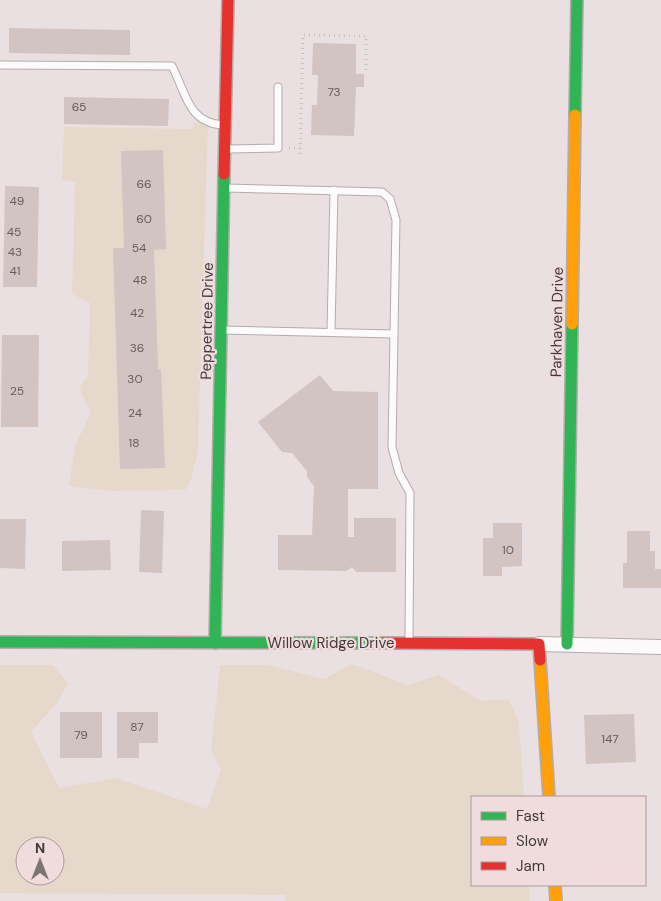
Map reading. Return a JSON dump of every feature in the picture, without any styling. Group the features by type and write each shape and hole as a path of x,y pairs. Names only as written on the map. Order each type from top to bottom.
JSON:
{"street":[{"name":"Peppertree Drive","path":"216,643 228,0"},
{"name":"Parkhaven Drive","path":"567,644 578,0"},
{"name":"Willow Ridge Drive","path":"0,642 567,644 661,647"},
{"path":"539,644 549,796"},
{"path":"555,886 556,901"}],"lane":[{"path":"0,65 172,66 195,115 212,124 226,125"},
{"path":"225,149 278,148 278,87"},
{"path":"224,188 382,192 390,199 396,220 392,447 399,473 410,493 409,644"},
{"path":"331,332 334,190"},
{"path":"222,330 394,334"}],"path":[{"path":"300,154 303,36 366,36 366,71"}],"shaded area":[{"path":"199,117 208,121 198,450 191,480 185,490 110,491 69,486 75,446 91,413 79,388 88,376 90,303 72,294 75,182 62,180 64,127 191,129"},
{"path":"352,664 408,685 439,675 481,701 509,699 519,723 524,796 471,796 471,886 529,886 530,901 286,901 285,895 0,893 0,665 53,665 68,684 57,703 31,732 59,788 116,778 207,809 221,769 211,751 220,665 268,665 324,679"}],"building":[{"path":"9,28 130,30 130,55 9,53"},
{"path":"313,43 356,44 356,74 364,74 364,87 356,87 354,136 311,135 312,105 317,105 318,75 312,75"},
{"path":"64,97 169,99 168,126 64,124"},
{"path":"163,150 166,249 154,250 158,369 161,369 165,468 120,469 113,248 124,248 121,151"},
{"path":"5,186 39,187 37,287 3,287"},
{"path":"2,335 39,335 38,427 1,427"},
{"path":"320,375 333,391 378,392 378,489 348,489 348,537 354,537 354,518 396,518 396,572 356,572 352,567 346,571 278,570 278,535 312,535 314,486 307,477 307,471 292,453 282,452 258,422"},
{"path":"141,510 164,511 162,573 139,572"},
{"path":"0,519 26,519 25,569 0,568"},
{"path":"493,523 522,523 522,566 502,567 502,576 483,576 483,538 493,538"},
{"path":"627,531 650,531 650,551 655,551 655,569 661,569 661,588 623,588 623,563 627,563"},
{"path":"110,540 111,570 62,571 62,541"},
{"path":"60,712 102,712 102,758 60,758"},
{"path":"117,712 158,712 158,743 139,743 139,758 117,758"},
{"path":"634,714 636,762 586,764 584,715"}],"traffic: fast":[{"path":"575,115 577,0"},
{"path":"215,643 224,174"},
{"path":"567,644 572,324"},
{"path":"0,642 384,643"}],"traffic: slow":[{"path":"572,324 575,115"},
{"path":"540,660 549,796"},
{"path":"555,886 556,901"}],"traffic: jam":[{"path":"224,174 228,0"},
{"path":"384,643 539,644 540,660"}]}
